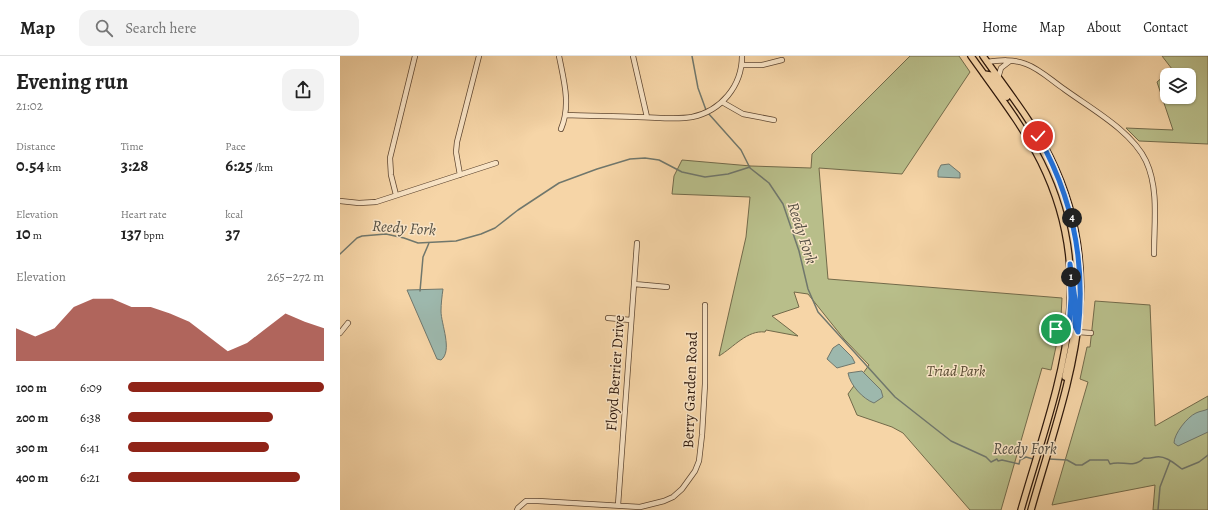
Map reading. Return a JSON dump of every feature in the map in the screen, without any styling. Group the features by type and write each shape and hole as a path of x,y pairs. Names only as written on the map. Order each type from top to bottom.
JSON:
{"main road":[{"path":"971,56 1029,140 1046,173 1062,217 1075,299 1075,326 1078,332"},
{"path":"983,56 1031,125 1057,174 1074,227 1081,274 1078,332 1073,362 1031,510"},
{"path":"984,74 989,74 992,77 1031,125"},
{"path":"1021,510 1062,365 1069,330 1071,298 1070,264"},
{"path":"1060,409 1073,339 1072,333 1069,330"}],"street":[{"path":"396,195 391,175 390,158 415,56"},
{"path":"460,174 456,152 480,56"},
{"path":"559,56 566,93 566,115 561,129"},
{"path":"633,56 646,117"},
{"path":"566,115 692,117 702,114 722,102 736,84 742,65 742,56"},
{"path":"742,65 762,65 782,60"},
{"path":"987,62 1004,60 1027,64 1108,121 1137,147 1145,160 1153,182 1154,254"},
{"path":"998,78 1001,68 1010,61"},
{"path":"722,102 743,114 774,120"},
{"path":"340,202 376,202 496,163"},
{"name":"Floyd Berrier Drive","path":"618,505 637,243"},
{"path":"634,284 667,287"},
{"name":"Berry Garden Road","path":"517,510 526,502 538,501 640,507 669,499 682,489 695,471 699,461 705,384 705,305"},
{"path":"608,318 631,320"},
{"path":"340,332 348,323"},
{"path":"1056,329 1069,330"},
{"path":"1078,332 1091,333"}],"green space":[{"name":"Triad Park","path":"910,56 959,56 970,72 902,174 819,168 828,279 1062,298 1061,317 1058,317 1054,341 1057,342 1051,370 1042,368 1001,510 970,510 903,433 892,427 857,415 848,394 869,365 844,339 808,294 794,292 799,307 772,316 798,336 766,330 765,332 758,332 746,336 719,356 746,237 750,197 672,194 674,176 682,160 751,166 811,168 812,154"},
{"path":"1162,56 1208,56 1208,144 1139,141 1126,128 1173,130 1164,104 1196,104 1196,68 1171,68"},
{"path":"1160,79 1160,91 1157,82"},
{"path":"1095,301 1150,305 1155,426 1208,396 1208,510 1153,510 1155,485 1052,505 1088,382 1080,379 1087,347 1090,347"}],"shaded area":[{"path":"949,164 960,173 960,178 938,177 938,171 941,165"},
{"path":"443,289 441,316 446,337 446,350 441,360 437,359 407,290"},
{"path":"839,344 852,357 855,363 837,368 827,359 833,348"},
{"path":"862,371 881,390 883,397 874,403 854,387 849,378 848,373"},
{"path":"1208,409 1208,432 1178,446 1174,443 1176,435 1192,415"}],"waterway":[{"path":"692,56 698,88 706,110"},
{"name":"Reedy Fork","path":"708,113 741,150 750,168 769,183 783,204 799,251 808,289 818,312 895,397 951,441 986,457 991,462 997,459 998,461 1002,460 1019,464 1020,460 1026,457 1033,459"},
{"name":"Reedy Fork","path":"340,254 357,238 362,236 386,234 418,243 456,241 481,234 495,228 518,210 559,183 630,159 645,158 659,160 682,172 705,177 728,174 750,167"},
{"path":"420,291 423,257 429,243"},
{"name":"Reedy Fork","path":"1049,459 1067,460 1076,465 1082,465 1090,460 1108,460 1110,464 1132,464 1144,458 1163,457 1170,460 1182,469 1199,462 1208,455"},
{"path":"1158,510 1160,487 1170,461"}],"route":[{"path":"1038,136 1055,169 1064,191 1077,238 1080,263 1081,298 1078,332 1075,326 1076,310 1070,264 1071,298 1069,330 1056,329"}]}
